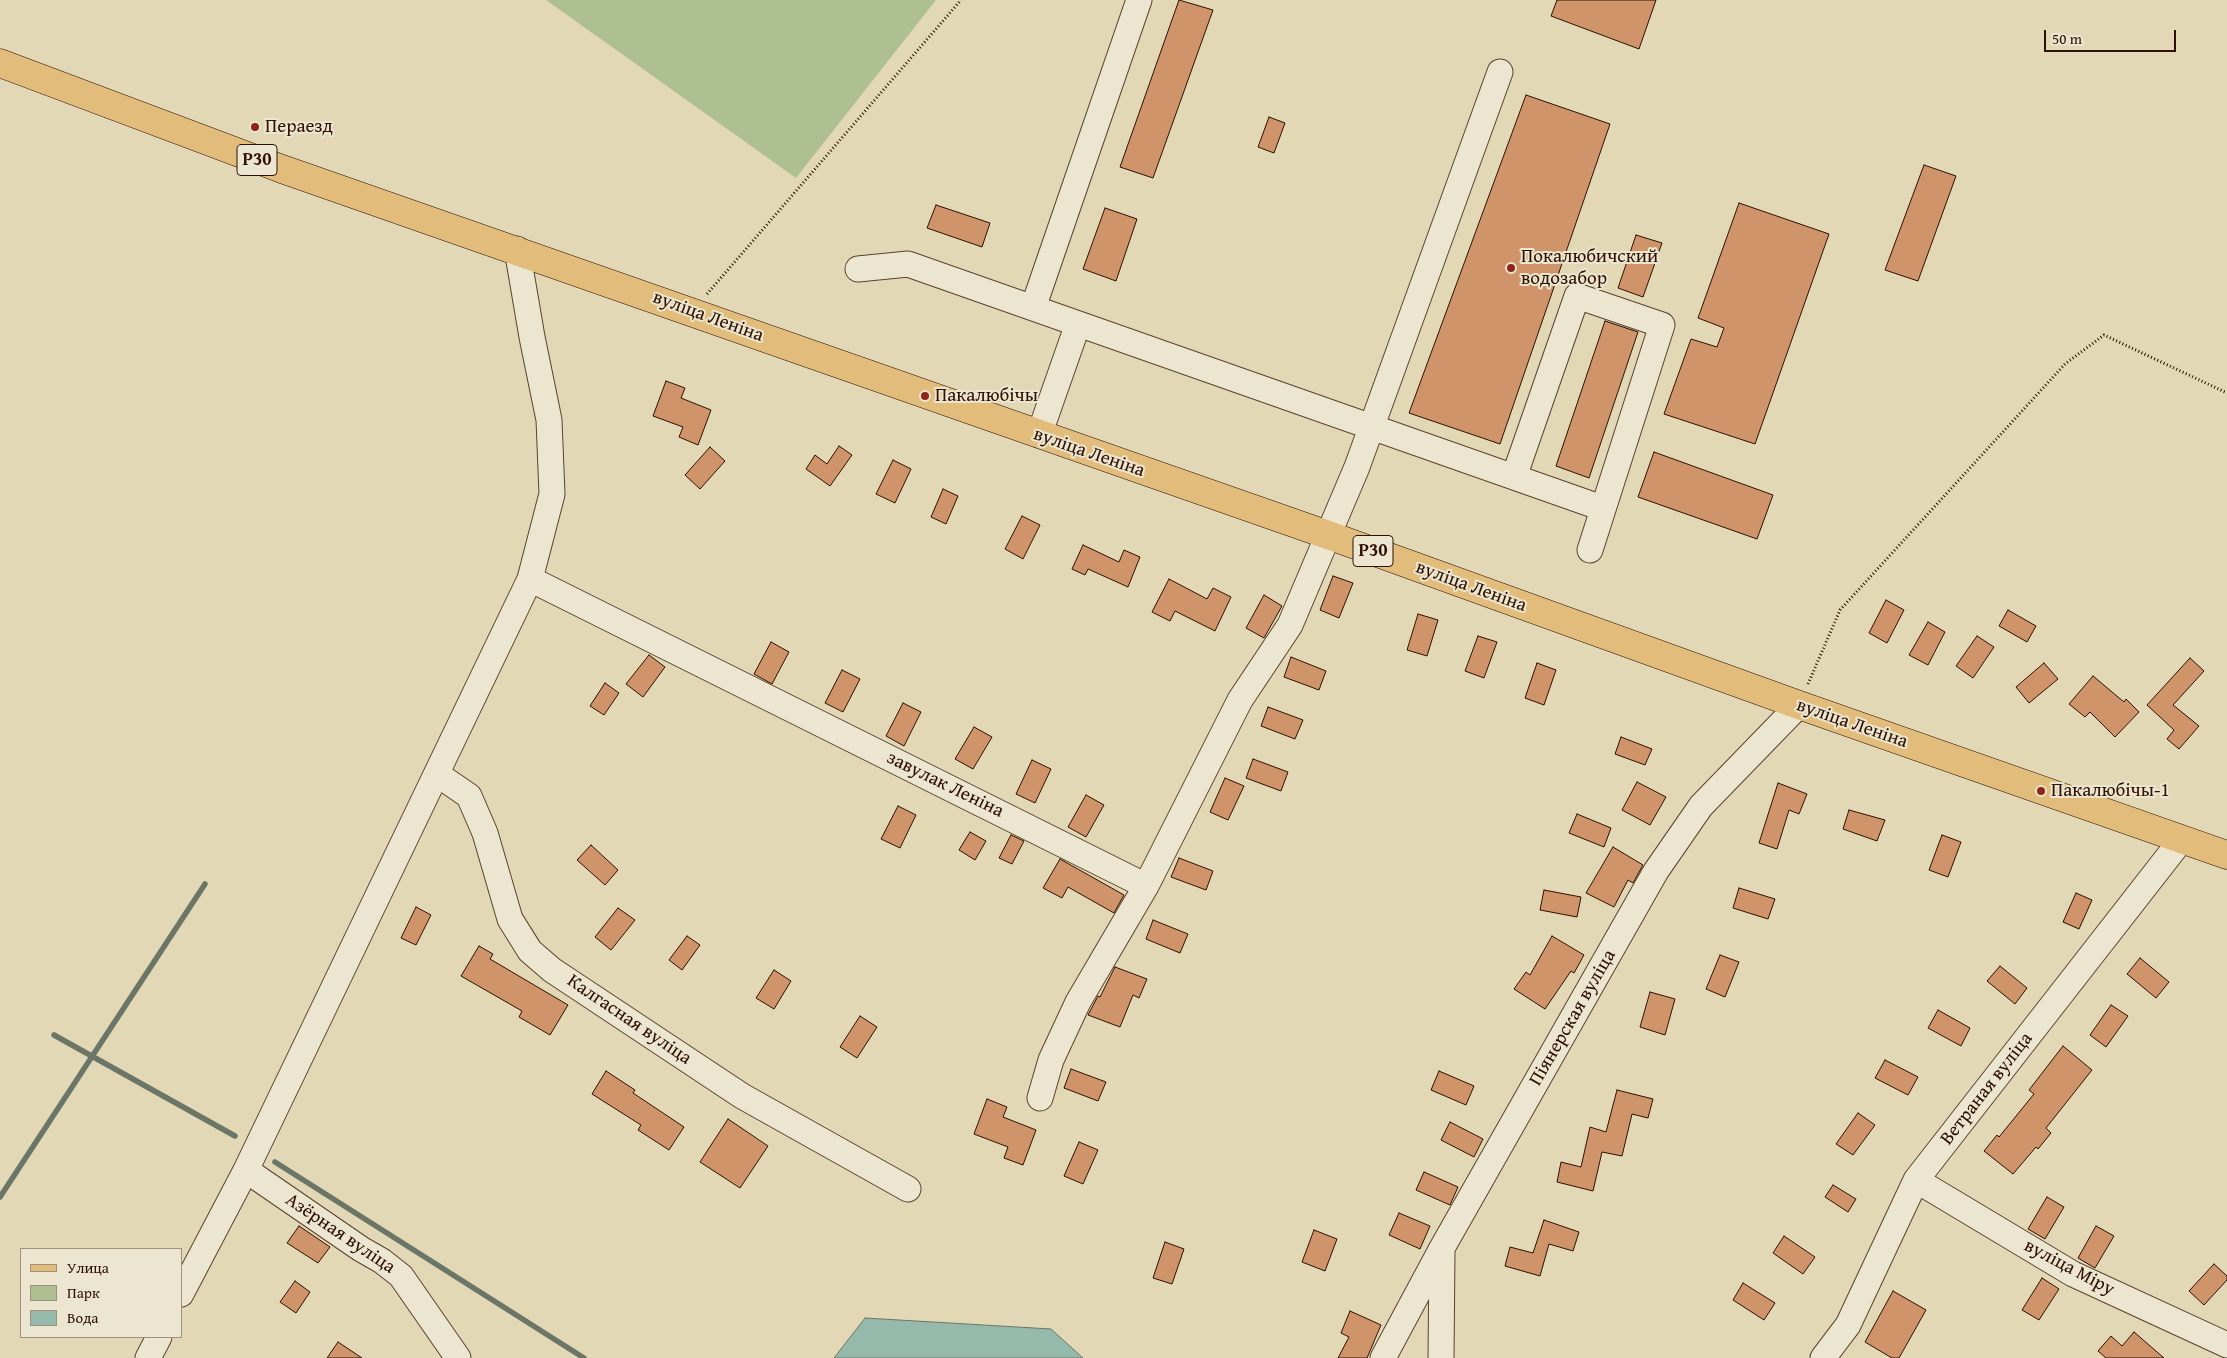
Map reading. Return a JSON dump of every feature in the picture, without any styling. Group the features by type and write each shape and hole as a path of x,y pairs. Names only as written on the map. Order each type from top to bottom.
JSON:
{"main road":[{"name":"Р30","path":"0,63 282,169 518,249"},
{"name":"вуліца Леніна","path":"518,249 1039,436 1328,535 1799,705 2227,855"}],"street":[{"path":"1033,308 1139,0"},
{"path":"1040,1098 1050,1060 1078,1002 1146,886 1240,700 1290,626 1372,427 1500,72"},
{"path":"182,1292 246,1170 530,579 552,494 550,430 518,249"},
{"path":"858,269 908,264 1602,508"},
{"path":"1514,477 1578,296 1662,325 1590,550"},
{"path":"1039,436 1078,324"},
{"name":"завулак Леніна","path":"530,579 1146,886"},
{"name":"Піянерская вуліца","path":"1383,1358 1442,1248 1656,871 1701,806 1799,705"},
{"name":"Калгасная вуліца","path":"437,774 469,796 485,833 510,919 530,951 552,970 742,1096 908,1190"},
{"name":"Ветраная вуліца","path":"1823,1358 1848,1325 1916,1180 2182,839"},
{"name":"Азёрная вуліца","path":"246,1170 361,1249 382,1261 401,1276 458,1358"},
{"name":"вуліца Міру","path":"1916,1180 2073,1274 2227,1345"},
{"path":"1441,1358 1442,1248"},
{"path":"148,1358 158,1338"}],"path":[{"path":"692,311 961,0"},
{"path":"1799,705 1840,610 2065,364 2104,335 2227,393"}],"green space":[{"path":"546,0 936,0 796,178"}],"water":[{"path":"865,1318 1051,1329 1083,1358 834,1358"}],"building":[{"path":"1179,0 1213,10 1153,178 1120,167"},
{"path":"1557,0 1656,0 1639,49 1551,16"},
{"name":"Покалюбичский водозабор","path":"1526,95 1610,124 1500,444 1409,413"},
{"path":"1269,117 1285,123 1274,153 1258,147"},
{"path":"1924,165 1956,176 1918,281 1885,270"},
{"path":"1739,203 1829,234 1755,444 1664,414 1691,339 1717,347 1724,328 1698,318"},
{"path":"936,205 990,223 982,247 927,228"},
{"path":"1105,208 1137,219 1116,281 1083,269"},
{"path":"1636,235 1662,243 1643,297 1618,288"},
{"path":"1605,321 1638,332 1589,478 1556,466"},
{"path":"666,381 685,388 681,398 711,410 698,445 679,437 683,427 653,416"},
{"path":"839,446 852,455 830,486 806,469 815,455 827,464"},
{"path":"710,447 725,461 700,489 685,475"},
{"path":"1654,452 1773,495 1757,539 1638,497"},
{"path":"893,460 911,469 895,503 876,494"},
{"path":"943,489 958,496 946,524 931,517"},
{"path":"1022,516 1040,525 1023,559 1005,549"},
{"path":"1083,545 1119,562 1124,550 1140,557 1128,587 1088,569 1085,575 1072,569"},
{"path":"1333,576 1353,583 1339,618 1320,610"},
{"path":"1169,579 1207,599 1213,588 1231,597 1215,631 1175,611 1170,621 1152,612"},
{"path":"1264,595 1282,606 1264,638 1246,628"},
{"path":"1886,600 1904,610 1887,643 1869,633"},
{"path":"2008,610 2036,626 2027,642 1999,626"},
{"path":"1418,614 1438,620 1427,656 1407,650"},
{"path":"1928,622 1945,632 1928,665 1909,655"},
{"path":"1478,636 1497,642 1484,678 1465,671"},
{"path":"1977,636 1994,647 1973,678 1956,666"},
{"path":"771,642 789,652 772,684 754,674"},
{"path":"649,655 665,667 643,697 626,684"},
{"path":"1291,657 1326,671 1319,690 1284,677"},
{"path":"2190,658 2204,671 2173,705 2199,726 2179,749 2167,739 2174,730 2147,705"},
{"path":"1537,663 1556,670 1544,705 1525,698"},
{"path":"2044,663 2058,679 2029,703 2016,687"},
{"path":"842,670 860,679 843,712 825,703"},
{"path":"2093,676 2124,702 2126,699 2139,712 2115,737 2090,712 2085,717 2069,704"},
{"path":"605,683 619,693 604,715 590,706"},
{"path":"903,703 921,712 904,746 886,736"},
{"path":"1268,707 1303,720 1295,739 1261,726"},
{"path":"974,727 992,737 973,769 955,759"},
{"path":"1621,737 1652,749 1645,765 1615,754"},
{"path":"1253,759 1288,772 1281,791 1246,778"},
{"path":"1032,760 1051,769 1035,803 1016,794"},
{"path":"1225,778 1244,786 1228,820 1210,812"},
{"path":"1637,782 1666,797 1650,825 1622,810"},
{"path":"1778,783 1807,794 1799,814 1789,810 1777,849 1759,843"},
{"path":"1086,795 1104,805 1086,837 1068,827"},
{"path":"898,806 916,815 900,848 881,839"},
{"path":"1849,810 1885,820 1877,841 1843,829"},
{"path":"1577,814 1611,828 1604,847 1569,833"},
{"path":"970,832 986,841 975,860 959,850"},
{"path":"1011,835 1024,841 1012,864 999,858"},
{"path":"1942,835 1961,842 1948,877 1929,870"},
{"path":"591,845 618,870 605,885 577,860"},
{"path":"1613,847 1643,865 1633,883 1628,880 1614,907 1586,893"},
{"path":"1179,858 1213,871 1206,890 1171,877"},
{"path":"1060,859 1124,895 1114,913 1068,887 1062,898 1043,888"},
{"path":"1739,888 1775,899 1768,919 1733,908"},
{"path":"1544,890 1581,897 1577,917 1540,910"},
{"path":"2076,893 2092,900 2079,929 2063,922"},
{"path":"416,907 431,915 416,945 401,938"},
{"path":"618,908 635,920 611,950 595,937"},
{"path":"1153,920 1188,934 1180,953 1146,939"},
{"path":"687,936 700,945 682,970 669,960"},
{"path":"1552,936 1584,955 1574,973 1571,971 1545,1009 1514,989 1526,972 1530,975"},
{"path":"479,946 493,954 490,959 568,1005 550,1035 519,1017 522,1011 461,976"},
{"path":"1720,955 1739,962 1725,997 1706,989"},
{"path":"2140,958 2169,982 2156,998 2127,974"},
{"path":"2000,966 2027,988 2015,1004 1987,981"},
{"path":"1115,967 1147,979 1139,998 1133,995 1120,1027 1088,1015 1098,996 1100,997"},
{"path":"774,970 791,981 774,1009 756,998"},
{"path":"1650,992 1675,999 1665,1035 1640,1027"},
{"path":"2111,1005 2128,1016 2106,1047 2090,1035"},
{"path":"1938,1010 1970,1028 1961,1046 1928,1028"},
{"path":"860,1016 877,1027 857,1058 840,1047"},
{"path":"2063,1046 2092,1070 2046,1128 2051,1133 2013,1174 1984,1151 1997,1135 1999,1137 2034,1094 2029,1090"},
{"path":"1885,1060 1918,1077 1908,1095 1875,1078"},
{"path":"1071,1069 1106,1082 1098,1101 1064,1088"},
{"path":"606,1071 635,1090 633,1093 684,1127 669,1150 638,1130 641,1125 592,1094"},
{"path":"1439,1071 1474,1086 1466,1105 1431,1090"},
{"path":"1617,1090 1653,1099 1648,1118 1632,1114 1622,1156 1602,1152 1593,1191 1557,1182 1561,1162 1581,1167 1590,1127 1606,1132"},
{"path":"987,1099 1007,1107 1003,1117 1036,1130 1023,1165 1004,1158 1008,1147 974,1134"},
{"path":"1858,1113 1875,1125 1853,1155 1836,1144"},
{"path":"728,1119 768,1146 740,1188 700,1162"},
{"path":"1450,1122 1483,1139 1474,1157 1441,1140"},
{"path":"1079,1142 1098,1150 1083,1184 1064,1176"},
{"path":"1424,1172 1458,1187 1450,1205 1416,1190"},
{"path":"1833,1185 1856,1199 1848,1212 1825,1197"},
{"path":"2047,1197 2064,1207 2045,1239 2028,1229"},
{"path":"1399,1213 1430,1226 1420,1249 1389,1235"},
{"path":"1544,1220 1579,1232 1573,1251 1549,1244 1540,1276 1505,1266 1510,1247 1533,1253"},
{"path":"299,1226 330,1247 318,1263 287,1243"},
{"path":"2096,1226 2114,1236 2095,1268 2078,1258"},
{"path":"1314,1230 1337,1239 1325,1271 1302,1262"},
{"path":"1784,1236 1815,1257 1803,1274 1773,1253"},
{"path":"1165,1242 1184,1249 1172,1284 1153,1278"},
{"path":"2214,1264 2227,1276 2227,1280 2204,1305 2189,1291"},
{"path":"2042,1278 2059,1289 2039,1320 2022,1310"},
{"path":"295,1281 310,1292 296,1313 280,1302"},
{"path":"1743,1283 1775,1303 1764,1320 1733,1300"},
{"path":"1893,1291 1926,1310 1899,1358 1892,1358 1865,1342"},
{"path":"1350,1311 1381,1325 1367,1358 1338,1358 1349,1337 1341,1333"},
{"path":"2134,1332 2164,1358 2106,1358 2098,1351 2111,1336 2122,1346"},
{"path":"338,1342 362,1358 327,1358"}],"waterway":[{"path":"0,1197 205,884"},
{"path":"54,1035 235,1136"},
{"path":"275,1162 584,1358"}],"place":[{"name":"Пераезд","path":"255,127"},
{"name":"Покалюбичский водозабор","path":"1511,268"},
{"name":"Пакалюбічы","path":"925,396"},
{"name":"Пакалюбічы-1","path":"2041,791"}]}
